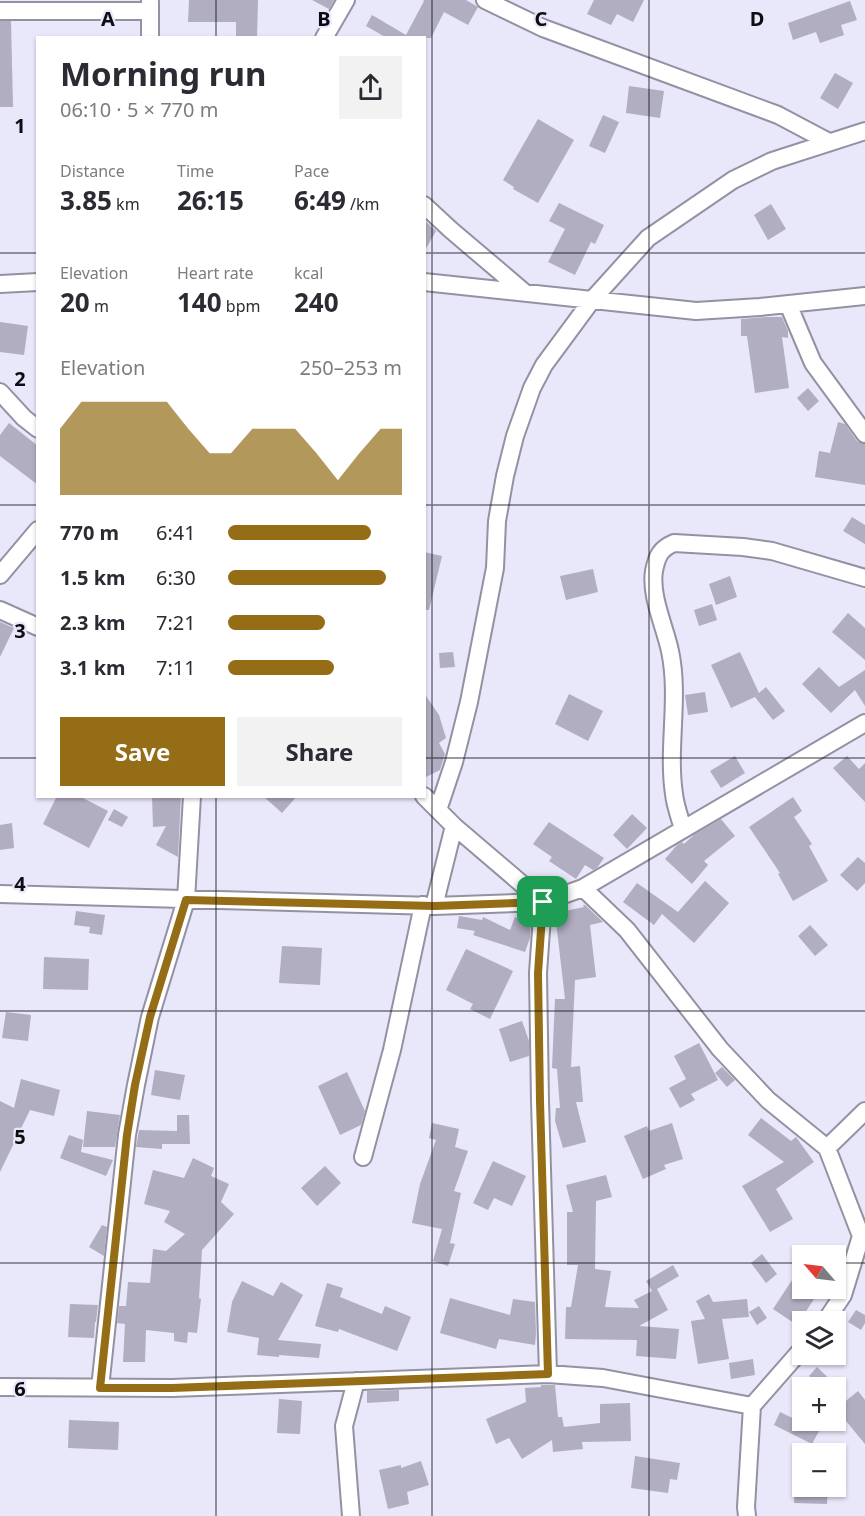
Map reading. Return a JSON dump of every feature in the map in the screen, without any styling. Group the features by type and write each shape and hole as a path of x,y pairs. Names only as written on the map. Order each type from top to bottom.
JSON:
{"street":[{"path":"325,36 346,0"},
{"path":"485,0 543,28 778,115 829,142"},
{"path":"0,11 150,6 150,36"},
{"path":"438,810 454,762 469,702 495,568 497,521 505,476 515,436 532,388 544,365 592,300 648,238 733,180 772,161 865,131"},
{"path":"426,207 524,292"},
{"path":"2,281 36,282"},
{"path":"426,282 696,311 865,296"},
{"path":"788,304 813,363 865,434"},
{"path":"0,392 36,427"},
{"path":"0,575 36,532"},
{"path":"683,829 674,795 672,752 674,671 655,596 654,573 664,547 674,543 772,551 865,578"},
{"path":"0,610 36,626"},
{"path":"0,894 429,905 543,902 583,888 865,723"},
{"path":"100,1388 127,1135 150,1017 186,900 192,798"},
{"path":"426,798 454,826 543,902"},
{"path":"363,1157 429,905 454,826"},
{"path":"583,888 627,930 720,1049 768,1100 826,1148 863,1237 843,1295 832,1311"},
{"path":"543,902 538,973 548,1374"},
{"path":"826,1148 865,1111"},
{"path":"747,1516 752,1406 792,1360"},
{"path":"0,1387 172,1388 548,1374 603,1378 752,1406"},
{"path":"351,1516 344,1426 356,1381"}],"building":[{"path":"189,0 258,0 257,36 236,36 236,22 188,22"},
{"path":"312,0 334,0 329,9"},
{"path":"466,0 478,7 468,25 444,12 431,38 384,36 366,26 372,15 406,35 424,1"},
{"path":"594,0 644,0 633,22 617,14 611,25 587,14"},
{"path":"850,1 857,20 841,25 844,35 820,43 816,32 793,40 788,23"},
{"path":"0,21 11,21 13,107 0,107"},
{"path":"835,73 853,83 838,109 820,98"},
{"path":"629,86 664,91 660,118 626,113"},
{"path":"603,115 619,122 605,153 589,146"},
{"path":"538,119 574,140 538,203 513,189 514,187 503,180"},
{"path":"559,203 604,225 595,244 591,242 575,275 548,262 565,229 549,221"},
{"path":"771,204 786,229 768,240 754,215"},
{"path":"426,222 436,231 426,248"},
{"path":"782,317 788,331 788,338 782,337 789,388 755,393 747,336 741,336 741,319"},
{"path":"0,322 28,326 24,355 0,352"},
{"path":"808,388 819,401 808,411 797,398"},
{"path":"838,422 845,424 857,441 865,444 865,485 815,477 819,451 830,453"},
{"path":"9,423 36,444 36,483 0,456 0,435"},
{"path":"852,517 865,525 865,544 843,531"},
{"path":"426,552 442,556 429,610 426,610"},
{"path":"593,569 598,592 566,600 560,576"},
{"path":"730,576 737,597 716,605 709,584"},
{"path":"712,604 717,620 699,626 694,610"},
{"path":"848,613 865,628 865,660 832,632"},
{"path":"0,622 14,628 0,657"},
{"path":"453,652 455,667 440,668 439,653"},
{"path":"740,652 759,693 766,687 785,711 773,720 755,697 731,708 711,665"},
{"path":"819,667 839,687 865,670 865,706 855,690 831,713 802,684"},
{"path":"705,692 708,712 688,715 685,695"},
{"path":"569,694 603,711 588,741 555,724"},
{"path":"426,696 439,715 446,738 439,743 445,754 440,770 426,777"},
{"path":"735,756 745,773 721,788 710,771"},
{"path":"847,756 859,769 865,763 865,802 833,768"},
{"path":"793,797 802,811 794,817 812,844 809,846 828,881 793,901 778,874 780,873 749,827"},
{"path":"56,798 83,798 108,811 89,848 43,824"},
{"path":"152,798 181,798 178,857 156,845 166,826 153,827"},
{"path":"265,798 295,798 282,813"},
{"path":"114,809 128,817 122,827 108,820"},
{"path":"632,814 647,828 627,849 613,835"},
{"path":"721,819 735,836 704,861 708,865 692,884 665,859 677,845 682,842 684,844 695,834"},
{"path":"549,822 604,858 597,868 593,870 585,865 576,879 549,861 552,857 533,844"},
{"path":"12,823 14,848 0,850 0,825"},
{"path":"858,857 865,863 865,883 857,891 840,875"},
{"path":"705,881 729,903 694,943 662,914 654,925 623,902 637,883 678,912"},
{"path":"583,905 603,922 590,925 596,977 575,980 571,1067 580,1066 583,1102 576,1102 586,1142 563,1148 555,1121 556,1108 560,1108 557,1069 552,1068 555,999 565,999 555,913 584,907"},
{"path":"76,911 105,915 102,935 89,933 90,927 74,925"},
{"path":"459,916 482,920 483,917 510,930 515,917 531,923 530,938 525,952 473,935 475,931 457,928"},
{"path":"810,925 828,945 815,956 798,936"},
{"path":"282,946 322,948 320,985 279,983"},
{"path":"466,949 513,971 490,1019 470,1009 473,1004 446,990"},
{"path":"44,957 89,959 88,990 43,989"},
{"path":"6,1012 31,1015 28,1041 2,1038"},
{"path":"522,1021 529,1041 529,1056 510,1062 499,1029"},
{"path":"699,1043 718,1080 691,1094 695,1100 680,1108 669,1088 686,1079 674,1056"},
{"path":"722,1067 735,1080 727,1087 715,1073"},
{"path":"155,1070 185,1075 180,1100 151,1095"},
{"path":"347,1072 365,1111 361,1125 340,1135 318,1086"},
{"path":"21,1079 60,1090 54,1116 30,1110 0,1172 0,1101 14,1108"},
{"path":"87,1111 120,1115 115,1147 83,1147"},
{"path":"177,1115 189,1115 190,1144 162,1144 162,1149 136,1147 139,1130 177,1131"},
{"path":"761,1118 791,1141 796,1137 814,1162 776,1189 793,1219 770,1232 742,1186 784,1162 748,1135"},
{"path":"432,1123 459,1129 455,1147 468,1151 454,1191 461,1193 450,1243 455,1244 448,1266 433,1261 442,1229 412,1223 420,1184 436,1140 429,1138"},
{"path":"672,1123 683,1159 664,1165 666,1169 643,1179 624,1136 647,1126 649,1131"},
{"path":"69,1135 83,1140 81,1152 113,1160 106,1176 60,1158"},
{"path":"193,1158 214,1168 211,1176 229,1184 221,1202 234,1214 202,1250 199,1298 201,1299 197,1333 188,1332 187,1343 174,1341 174,1333 146,1330 145,1362 123,1362 125,1324 117,1323 119,1306 126,1306 128,1282 150,1283 153,1249 166,1251 185,1234 164,1222 170,1211 144,1204 153,1170 184,1178"},
{"path":"493,1161 526,1176 512,1206 494,1198 488,1210 473,1203"},
{"path":"325,1166 341,1183 317,1206 301,1188"},
{"path":"606,1175 612,1197 596,1201 595,1269 611,1271 605,1307 639,1308 634,1300 652,1291 646,1281 673,1265 679,1276 657,1289 668,1310 639,1326 679,1329 676,1359 636,1356 637,1340 565,1339 566,1307 571,1307 578,1265 567,1265 567,1212 573,1212 566,1185"},
{"path":"102,1225 107,1227 104,1256 89,1247"},
{"path":"762,1254 777,1274 766,1283 751,1263"},
{"path":"792,1280 792,1299 814,1299 806,1311 792,1311 792,1322 773,1309"},
{"path":"242,1281 273,1296 281,1282 303,1295 278,1340 321,1344 319,1358 257,1355 259,1338 227,1332 232,1302"},
{"path":"327,1283 343,1288 340,1297 382,1314 385,1306 411,1317 397,1351 339,1329 338,1332 315,1326"},
{"path":"709,1294 713,1302 747,1299 749,1317 722,1319 729,1359 698,1364 691,1321 705,1319 696,1301"},
{"path":"450,1298 510,1315 513,1299 535,1302 535,1345 499,1339 496,1349 440,1333"},
{"path":"70,1304 98,1305 94,1338 68,1337"},
{"path":"759,1306 767,1318 757,1325 749,1312"},
{"path":"856,1310 865,1315 865,1323 861,1330 848,1322"},
{"path":"753,1359 755,1375 731,1379 729,1363"},
{"path":"817,1367 827,1377 810,1377"},
{"path":"541,1385 555,1385 558,1417 562,1417 564,1427 600,1423 600,1404 630,1403 631,1441 582,1442 583,1449 553,1452 552,1440 522,1459 509,1438 496,1444 486,1419 526,1402 525,1388 541,1387"},
{"path":"399,1390 399,1401 367,1403 367,1391"},
{"path":"858,1391 865,1400 865,1444 846,1421 846,1401"},
{"path":"279,1399 302,1401 300,1434 277,1433"},
{"path":"780,1412 792,1418 792,1431 819,1431 813,1443 810,1443 774,1425"},
{"path":"69,1420 119,1422 118,1450 68,1448"},
{"path":"635,1456 680,1463 677,1480 670,1479 668,1493 631,1488"},
{"path":"421,1461 429,1485 407,1492 409,1504 388,1509 379,1470 401,1465 401,1468"},
{"path":"794,1497 827,1497 827,1504 794,1503"}],"route":[{"path":"186,900 435,906 543,902 538,973 548,1374 172,1388 100,1388 127,1135 135,1085 150,1017 186,900"}]}
